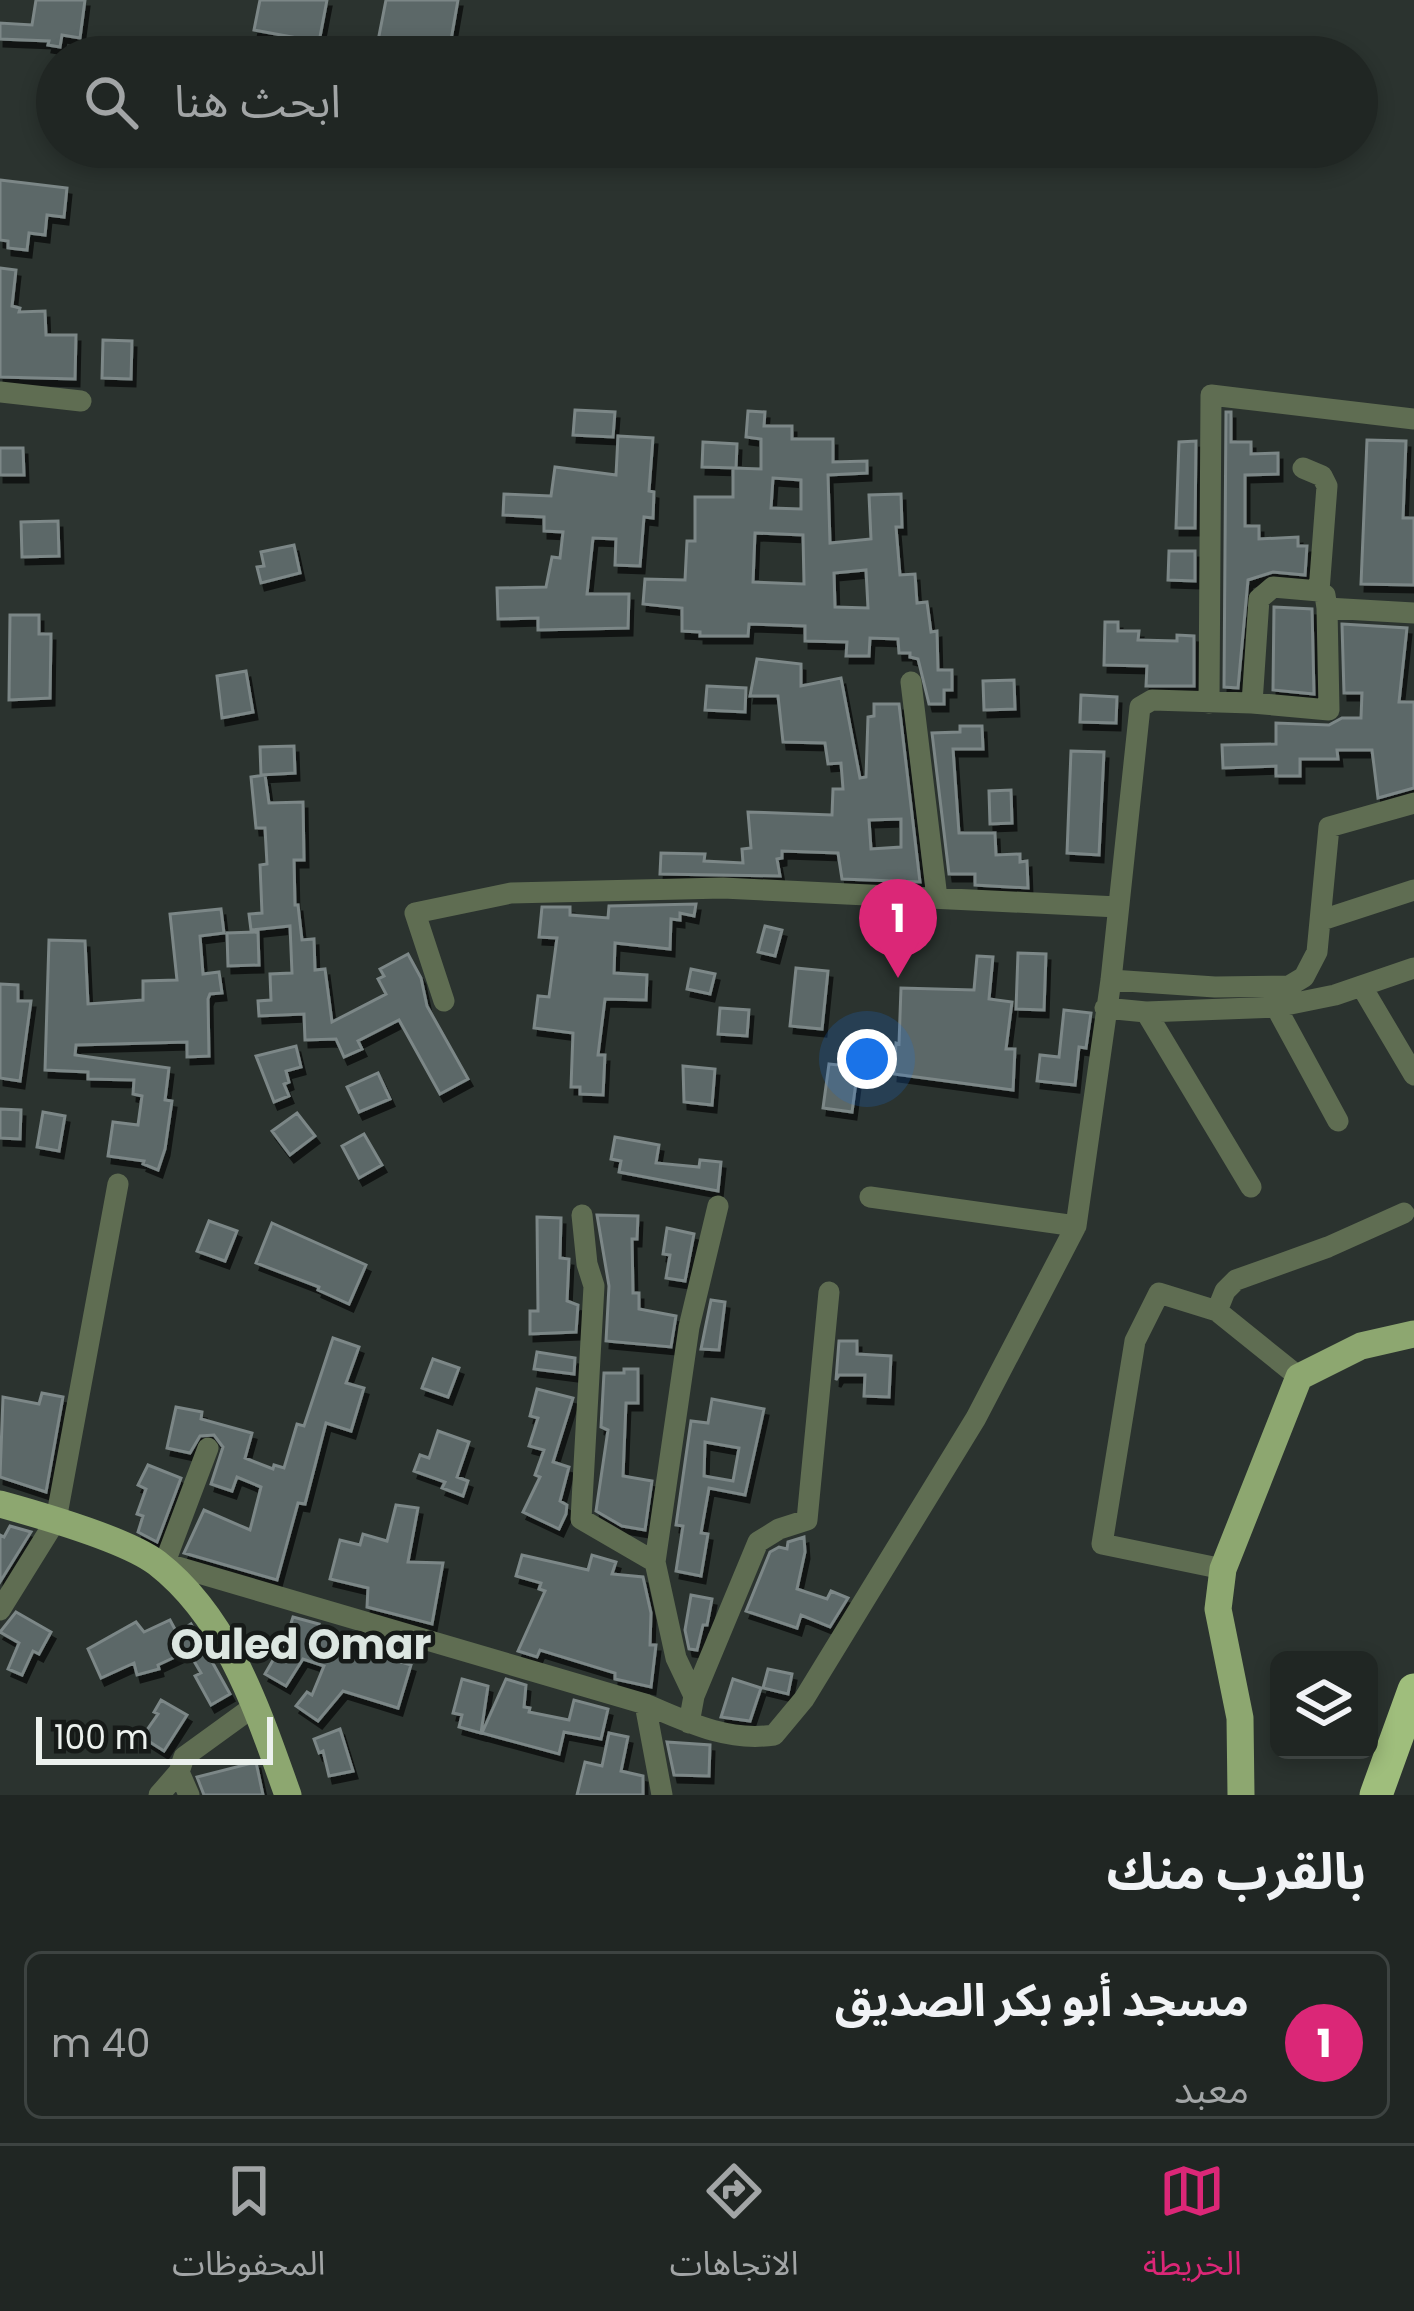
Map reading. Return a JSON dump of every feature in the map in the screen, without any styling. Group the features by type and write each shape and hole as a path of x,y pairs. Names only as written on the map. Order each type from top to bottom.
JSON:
{"highway":[{"path":"1376,1795 1414,1690"}],"main road":[{"path":"1241,1795 1240,1718 1218,1609 1223,1568 1299,1378 1361,1346 1414,1334"},
{"path":"0,1504 56,1520 159,1561 199,1603 237,1663 287,1795"}],"street":[{"path":"0,392 81,401"},
{"path":"1209,703 1211,395 1414,418"},
{"path":"208,1448 159,1561 645,1704 688,1723 745,1739 774,1736 805,1699 976,1418 1076,1226 1111,980 1141,706 1152,700 1329,710 1323,600 1328,486 1322,476 1303,468"},
{"path":"1252,703 1259,599 1274,587 1414,614"},
{"path":"911,682 937,898"},
{"path":"1111,980 1288,986 1304,977 1313,967 1322,920 1329,827 1414,803"},
{"path":"444,1001 415,913 511,893 723,888 1118,908"},
{"path":"1322,920 1414,890"},
{"path":"1105,1008 1146,1012 1276,1007 1362,987 1414,968"},
{"path":"1362,987 1414,1075"},
{"path":"1276,1007 1338,1121"},
{"path":"1146,1012 1251,1187"},
{"path":"0,1610 56,1520 118,1184"},
{"path":"870,1197 1076,1226"},
{"path":"694,1696 676,1658 655,1562 689,1328 718,1206"},
{"path":"1217,1311 1236,1280 1404,1213"},
{"path":"582,1215 586,1264 594,1286 581,1519 655,1562"},
{"path":"688,1723 694,1696 758,1542 779,1528 807,1520 829,1292"},
{"path":"1223,1568 1102,1544 1135,1341 1159,1293 1217,1311 1299,1378"},
{"path":"645,1704 662,1795"},
{"path":"159,1795 179,1772 184,1757 253,1707"},
{"path":"179,1772 189,1795"}],"building":[{"path":"36,0 85,0 80,36 0,39 0,23 32,25"},
{"path":"260,0 327,0 320,36 254,30"},
{"path":"386,0 458,0 452,36 379,36"},
{"path":"0,180 67,188 64,217 47,215 45,235 29,233 27,250 8,248 8,241 0,240"},
{"path":"0,268 16,270 12,306 20,308 19,312 45,311 46,335 76,335 75,379 0,377"},
{"path":"103,340 132,341 131,379 102,378"},
{"path":"575,410 615,412 613,437 573,435"},
{"path":"748,411 765,412 764,426 792,426 792,439 833,439 833,462 867,461 867,473 828,475 830,543 871,539 869,495 901,494 902,527 896,527 900,575 915,574 917,603 927,602 931,632 937,631 938,670 952,670 952,690 944,690 944,704 929,704 918,659 899,653 898,639 870,638 869,656 846,656 847,642 805,641 805,626 749,624 748,636 700,636 700,632 682,631 682,608 643,604 645,579 685,580 687,541 695,541 695,497 733,497 733,468 761,469 761,439 746,437","holes":["773,478 801,480 801,509 771,508","755,533 803,535 804,584 753,582","866,570 868,608 835,607 834,573"]},
{"path":"1226,412 1231,412 1231,442 1251,442 1251,454 1278,453 1278,474 1245,475 1245,526 1259,526 1259,539 1298,537 1298,546 1307,546 1305,575 1273,572 1248,580 1238,688 1224,687"},
{"path":"618,436 653,438 649,491 654,492 653,518 644,517 640,566 615,565 616,539 593,538 587,594 629,594 628,628 538,630 538,618 498,619 497,588 546,587 552,557 560,558 563,532 544,531 544,517 503,515 504,494 551,496 555,467 616,475"},
{"path":"1367,440 1406,441 1403,518 1414,518 1414,585 1361,584"},
{"path":"1196,441 1195,528 1176,528 1179,442"},
{"path":"703,442 737,444 736,468 702,467"},
{"path":"0,448 23,448 24,475 0,475"},
{"path":"58,521 59,556 22,557 21,522"},
{"path":"294,545 300,573 261,583 257,567 264,566 261,552"},
{"path":"1169,551 1195,551 1195,581 1168,580"},
{"path":"1274,607 1312,609 1314,694 1273,690"},
{"path":"10,615 39,615 39,634 51,634 50,698 9,700"},
{"path":"1105,622 1118,622 1118,631 1139,631 1138,640 1177,641 1177,635 1194,636 1194,686 1146,686 1147,666 1104,665"},
{"path":"1342,624 1407,628 1399,702 1414,702 1414,788 1378,798 1372,750 1337,750 1338,759 1300,759 1300,776 1276,776 1276,766 1223,768 1222,745 1276,744 1276,723 1329,725 1342,718 1361,718 1362,693 1344,693"},
{"path":"757,659 801,664 801,686 841,678 860,778 866,777 868,717 874,716 874,704 899,704 920,882 842,879 838,853 782,851 782,858 777,859 780,876 660,874 661,853 705,854 704,861 743,863 742,849 751,848 748,812 832,815 833,789 843,789 841,763 828,764 825,743 783,742 778,696 750,696","holes":["901,819 901,847 871,849 869,820"]},
{"path":"246,671 253,712 222,718 217,676"},
{"path":"1014,680 1015,709 984,710 983,681"},
{"path":"707,686 746,688 745,712 705,710"},
{"path":"1081,695 1117,697 1116,723 1080,722"},
{"path":"960,726 982,726 983,749 953,749 959,833 995,833 996,855 1020,854 1020,862 1027,861 1028,888 975,885 975,874 949,874 932,733 960,732"},
{"path":"294,746 295,773 261,775 260,747"},
{"path":"1071,751 1104,752 1099,855 1067,853"},
{"path":"265,775 269,803 303,802 304,860 294,860 295,905 302,940 314,939 315,970 325,969 332,1022 386,994 378,979 384,976 380,969 408,954 421,978 427,1006 468,1079 440,1094 399,1020 358,1041 362,1049 344,1057 336,1039 305,1040 304,1014 259,1016 258,1001 271,1000 270,974 292,973 290,926 251,930 249,914 262,913 260,865 267,864 265,828 256,828 251,777"},
{"path":"1011,790 1012,823 990,824 989,791"},
{"path":"696,904 694,916 680,913 680,920 671,919 670,949 615,943 614,973 647,975 646,1000 605,999 598,1055 605,1055 603,1095 580,1094 580,1087 571,1087 573,1033 534,1028 538,996 549,997 557,938 539,937 542,907 570,907 570,915 608,918 609,906"},
{"path":"221,909 224,933 200,936 203,974 219,972 222,993 210,994 208,999 209,1056 187,1057 187,1042 76,1045 75,1055 169,1068 165,1100 172,1101 158,1170 144,1161 108,1156 113,1122 138,1125 142,1096 133,1094 134,1080 88,1079 88,1072 45,1070 49,940 85,941 88,1004 143,1000 143,981 177,980 170,914"},
{"path":"765,926 782,930 775,956 758,952"},
{"path":"258,932 259,965 228,966 227,933"},
{"path":"1018,953 1046,954 1044,1010 1016,1009"},
{"path":"977,956 993,957 989,999 1012,1002 1006,1049 1015,1049 1013,1090 894,1074 901,988 974,990"},
{"path":"796,968 828,971 822,1029 790,1026"},
{"path":"691,969 715,974 710,994 687,989"},
{"path":"0,984 18,985 18,1001 31,1001 20,1081 0,1078"},
{"path":"720,1008 749,1010 747,1036 718,1034"},
{"path":"1064,1010 1091,1013 1086,1048 1079,1047 1075,1085 1037,1081 1040,1055 1059,1057"},
{"path":"296,1046 301,1067 286,1071 289,1096 274,1102 256,1056"},
{"path":"829,1064 858,1067 852,1112 823,1108"},
{"path":"683,1066 715,1069 712,1105 684,1102"},
{"path":"378,1073 390,1099 359,1112 347,1087"},
{"path":"0,1109 21,1110 20,1139 0,1138"},
{"path":"43,1112 65,1116 59,1151 37,1147"},
{"path":"297,1113 315,1136 290,1155 272,1131"},
{"path":"364,1134 382,1165 359,1178 342,1146"},
{"path":"615,1137 659,1145 656,1163 699,1167 700,1160 721,1162 718,1191 619,1172 621,1161 611,1159"},
{"path":"597,1215 638,1216 637,1239 632,1239 633,1293 639,1293 639,1309 676,1316 671,1347 606,1341 609,1286"},
{"path":"537,1217 561,1218 560,1258 569,1259 567,1301 578,1305 576,1332 530,1334 530,1311 538,1311"},
{"path":"209,1221 237,1231 225,1261 197,1251"},
{"path":"272,1223 366,1265 349,1304 256,1263"},
{"path":"667,1228 694,1234 685,1281 666,1278"},
{"path":"711,1300 725,1302 719,1350 701,1349"},
{"path":"333,1338 359,1347 346,1383 364,1388 351,1431 326,1423 305,1504 298,1503 277,1580 184,1553 204,1510 250,1530 261,1487 237,1477 232,1491 211,1484 223,1447 214,1435 200,1436 190,1453 167,1448 176,1407 202,1412 201,1419 252,1433 245,1458 273,1469 274,1465 284,1468 297,1424 304,1426"},
{"path":"839,1341 857,1341 857,1354 891,1356 889,1397 864,1396 865,1375 839,1375 836,1380"},
{"path":"537,1352 575,1358 574,1374 534,1369"},
{"path":"433,1359 459,1368 448,1397 422,1388"},
{"path":"624,1369 638,1369 638,1403 626,1403 623,1476 652,1481 645,1530 622,1526 596,1511 608,1430 601,1427 604,1373 624,1373"},
{"path":"537,1389 573,1398 553,1462 569,1467 560,1501 567,1505 566,1514 559,1529 523,1512 540,1477 535,1475 544,1450 529,1446 538,1418 530,1416"},
{"path":"42,1393 63,1397 46,1492 0,1477 3,1397 39,1404"},
{"path":"712,1399 764,1409 745,1495 709,1488 701,1533 708,1534 701,1576 676,1571 683,1526 676,1525 691,1421 708,1423","holes":["705,1442 739,1448 733,1481 704,1476"]},
{"path":"438,1431 469,1442 457,1477 468,1481 463,1496 442,1488 445,1482 414,1471 420,1455 429,1458"},
{"path":"148,1465 181,1478 157,1542 138,1532 143,1516 137,1514 146,1489 138,1485"},
{"path":"396,1505 418,1508 408,1562 443,1563 432,1624 367,1607 368,1588 330,1579 340,1540 360,1545 363,1534 387,1541"},
{"path":"10,1526 31,1532 0,1582 0,1535 4,1537"},
{"path":"804,1537 797,1589 827,1599 831,1591 848,1598 830,1627 801,1615 797,1628 746,1611 770,1552 787,1549 788,1542"},
{"path":"522,1555 588,1570 592,1555 616,1562 612,1574 643,1577 651,1613 650,1645 656,1645 651,1687 615,1679 615,1673 540,1650 537,1657 518,1651 545,1591 539,1589 541,1583 516,1576"},
{"path":"691,1595 712,1599 697,1650 689,1649 685,1630"},
{"path":"16,1612 51,1632 39,1654 33,1651 22,1675 8,1669 19,1643 0,1632"},
{"path":"293,1617 319,1624 315,1635 411,1665 398,1708 343,1691 318,1721 296,1706 307,1692 312,1695 324,1666 303,1659 286,1686 265,1674"},
{"path":"170,1620 177,1633 191,1624 230,1694 211,1705 188,1651 158,1665 159,1669 137,1675 134,1663 101,1678 88,1649 136,1622 144,1632"},
{"path":"768,1669 792,1674 788,1694 763,1688"},
{"path":"462,1679 488,1686 481,1733 459,1727 462,1715 453,1713"},
{"path":"506,1679 526,1685 524,1707 529,1712 569,1720 574,1700 608,1709 601,1739 564,1732 559,1754 482,1733"},
{"path":"733,1679 761,1688 750,1721 721,1717"},
{"path":"161,1700 187,1715 164,1751 142,1737 158,1714 154,1712"},
{"path":"340,1729 353,1771 329,1776 323,1751 319,1753 314,1739"},
{"path":"609,1733 628,1737 621,1771 643,1776 643,1795 577,1795 585,1762 602,1766"},
{"path":"667,1742 710,1745 709,1776 674,1775"},
{"path":"256,1762 263,1795 204,1795 197,1777"}],"place":[{"name":"مسجد أبو بكر الصديق","path":"898,978"}],"district":[{"name":"Ouled Omar","path":"301,1644"}]}
